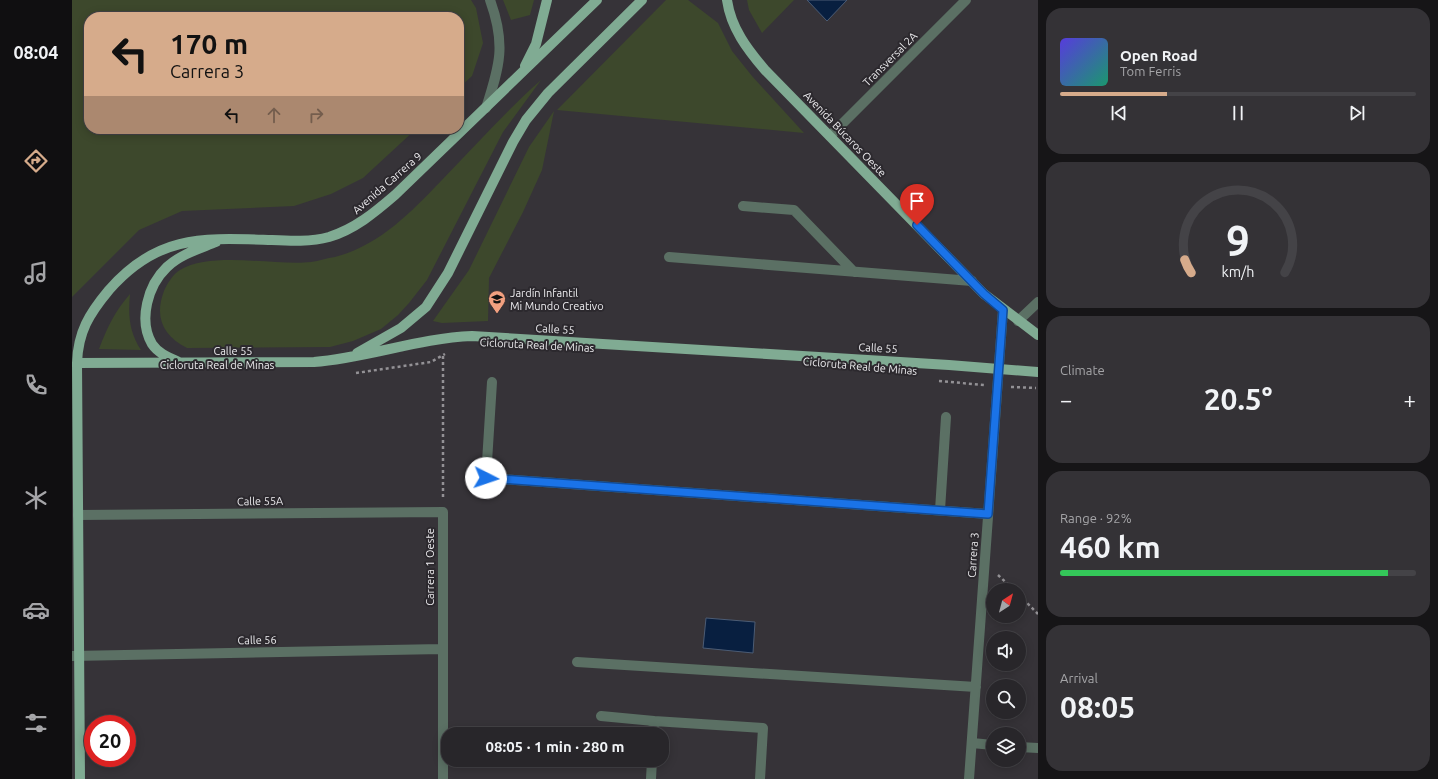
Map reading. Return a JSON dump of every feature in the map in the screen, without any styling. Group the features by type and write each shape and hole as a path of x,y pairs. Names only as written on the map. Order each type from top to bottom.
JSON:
{"main road":[{"path":"521,74 536,44 547,0"},
{"name":"Avenida Carrera 9","path":"464,130 597,0"},
{"path":"348,358 401,328 426,307 448,273 513,142 526,120 562,80 642,0"},
{"name":"Avenida Búcaros Oeste","path":"727,0 732,20 739,37 751,53 972,281 1003,310 1038,335"},
{"name":"Avenida Carrera 9","path":"80,779 75,656 78,515 75,364 84,327 104,296 127,271 148,255 171,246 196,241 226,239 307,239 327,237 345,231 363,222 395,195 460,134"},
{"path":"182,363 163,354 152,344 146,327 145,315 148,299 155,283 167,268 184,255 226,239"},
{"name":"Calle 55","path":"75,364 314,362 348,358 443,339 472,336 1038,372"}],"street":[{"path":"486,109 500,62 501,41 497,19 490,0"},
{"name":"Transversal 2A","path":"830,136 966,0"},
{"path":"743,206 794,210 854,272"},
{"path":"669,257 972,281"},
{"path":"1018,321 1038,302"},
{"name":"Carrera 3","path":"969,779 1003,310"},
{"path":"492,382 486,478 988,514"},
{"path":"940,510 946,417"},
{"name":"Calle 55A","path":"78,515 442,512"},
{"name":"Carrera 1 Oeste","path":"442,512 443,779"},
{"name":"Calle 56","path":"75,656 442,649"},
{"path":"577,662 976,687"},
{"path":"601,716 762,728 760,779"},
{"path":"654,721 654,727"},
{"path":"972,743 986,744"},
{"path":"1026,747 1038,748"},
{"path":"651,779 652,767"}],"path":[{"path":"353,373 431,362 449,352"},
{"path":"442,355 442,512"},
{"path":"936,381 983,385"},
{"path":"1021,388 1038,388"},
{"path":"1026,602 1038,614"}],"green space":[{"path":"72,0 471,0 476,8 483,43 472,76 464,83 464,12 84,12 84,134 411,134 363,178 331,194 294,206 182,211 139,230 72,297"},
{"path":"503,0 534,0 530,15 511,20"},
{"path":"666,0 688,0 718,23 732,51 752,76 804,133 557,110"},
{"path":"747,0 794,0 762,33 749,10"},
{"path":"541,80 503,132 427,280 398,315 381,329 353,341 330,347 187,348 172,338 167,332 161,317 161,300 169,282 180,270 193,264 209,261 244,260 296,263 311,262 335,257 366,245 406,216 418,205"},
{"path":"554,111 542,170 523,212 489,278 488,321 442,323 433,321 469,270 529,147"},
{"path":"130,294 130,323 134,337 141,350 99,349 112,320"}],"water":[{"path":"807,0 847,0 827,21"},
{"path":"706,618 755,622 753,653 703,648"}],"place":[{"name":"Jardín Infantil Mi Mundo Creativo","path":"497,314"}],"route":[{"path":"486,478 988,514 1003,310 991,301 917,225"}]}
